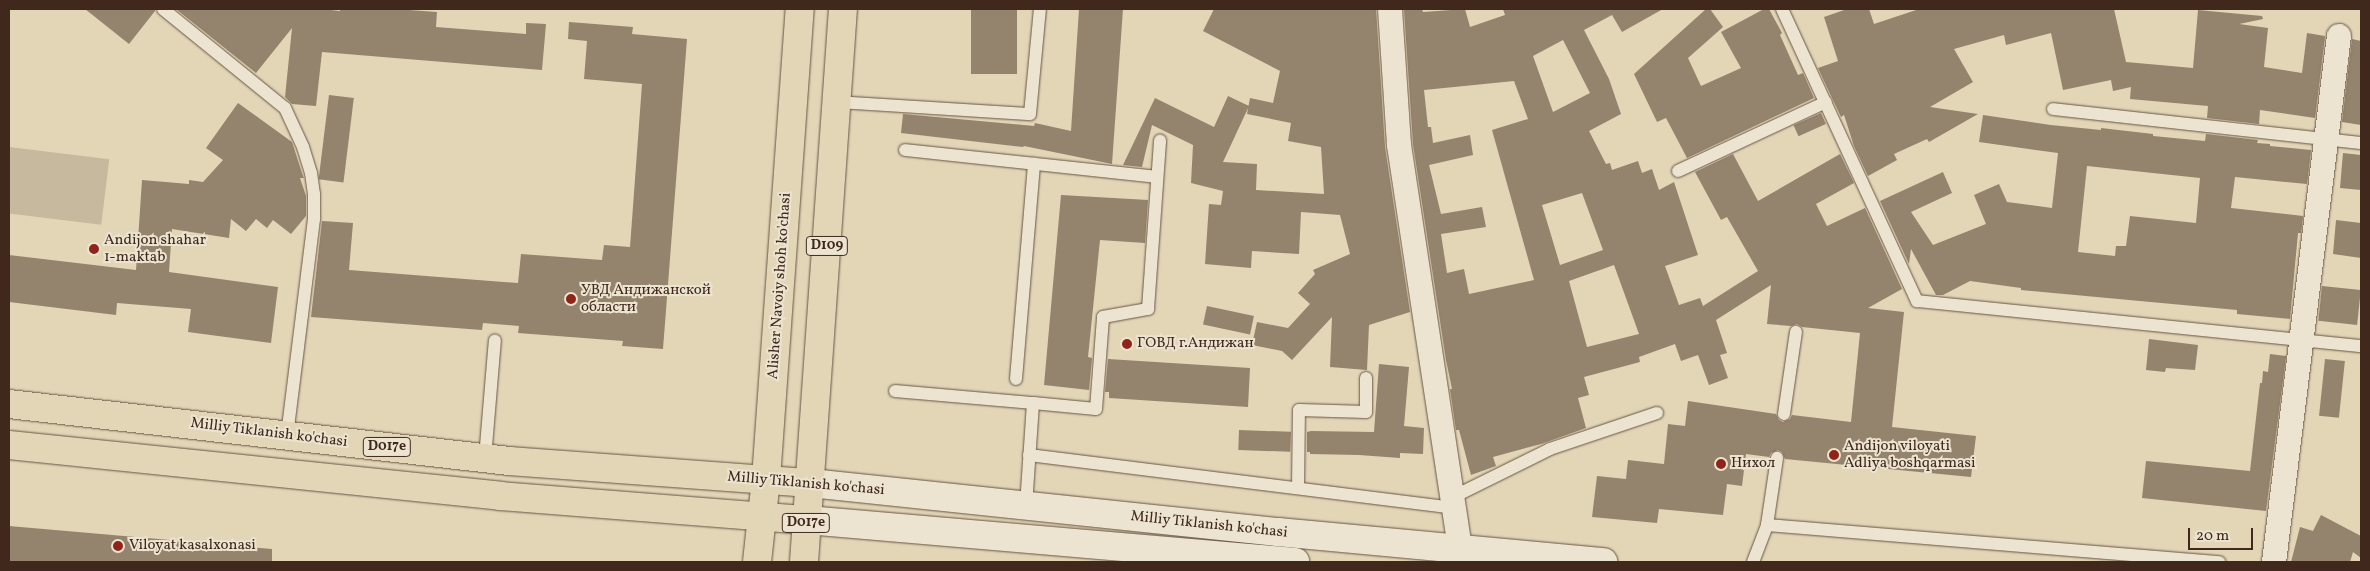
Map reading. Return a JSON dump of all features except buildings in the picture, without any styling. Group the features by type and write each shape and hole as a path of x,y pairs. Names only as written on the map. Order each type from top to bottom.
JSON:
{"main road":[{"name":"Alisher Navoiy shoh ko'chasi","path":"757,562 766,479 800,9"},
{"name":"D109","path":"810,483 843,9"},
{"name":"Milliy Tiklanish ko'chasi","path":"9,404 485,458 810,483 1278,532 1460,547 1604,562"},
{"name":"Milliy Tiklanish ko'chasi","path":"9,445 500,496 1021,537 1119,554 1286,561"},
{"name":"D017e","path":"804,562 810,483"},
{"path":"1021,537 1026,506"},
{"path":"1119,554 1121,516"},
{"path":"1278,532 1286,561"}],"street":[{"path":"1390,9 1399,144 1460,547"},
{"path":"2274,562 2339,36"}],"lane":[{"path":"163,9 285,108 303,147 311,173 314,194 314,219 289,405 287,436"},
{"path":"837,102 1030,114 1040,9"},
{"path":"1782,9 1917,301 2361,346"},
{"path":"1678,171 1826,102"},
{"path":"2053,109 2361,143"},
{"path":"895,391 1096,409 1103,317 1148,309 1160,140"},
{"path":"905,150 1157,177"},
{"path":"1016,379 1034,164"},
{"path":"1784,414 1796,332"},
{"path":"485,458 495,340"},
{"path":"1298,488 1299,410 1366,412 1366,378"},
{"path":"1026,506 1033,403"},
{"path":"1029,455 1298,488 1454,502 1550,449 1657,413"},
{"path":"1752,562 1767,526 1777,458"},
{"path":"1767,526 2220,562"}],"shaded area":[{"path":"9,147 109,159 101,225 9,213"}],"place":[{"name":"Andijon shahar 1-maktab","path":"94,249"},
{"name":"УВД Андижанской области","path":"571,299"},
{"name":"ГОВД г.Андижан","path":"1127,344"},
{"name":"Andijon viloyati Adliya boshqarmasi","path":"1834,455"},
{"name":"Нихол","path":"1721,464"},
{"name":"Viloyat kasalxonasi","path":"118,546"}]}
